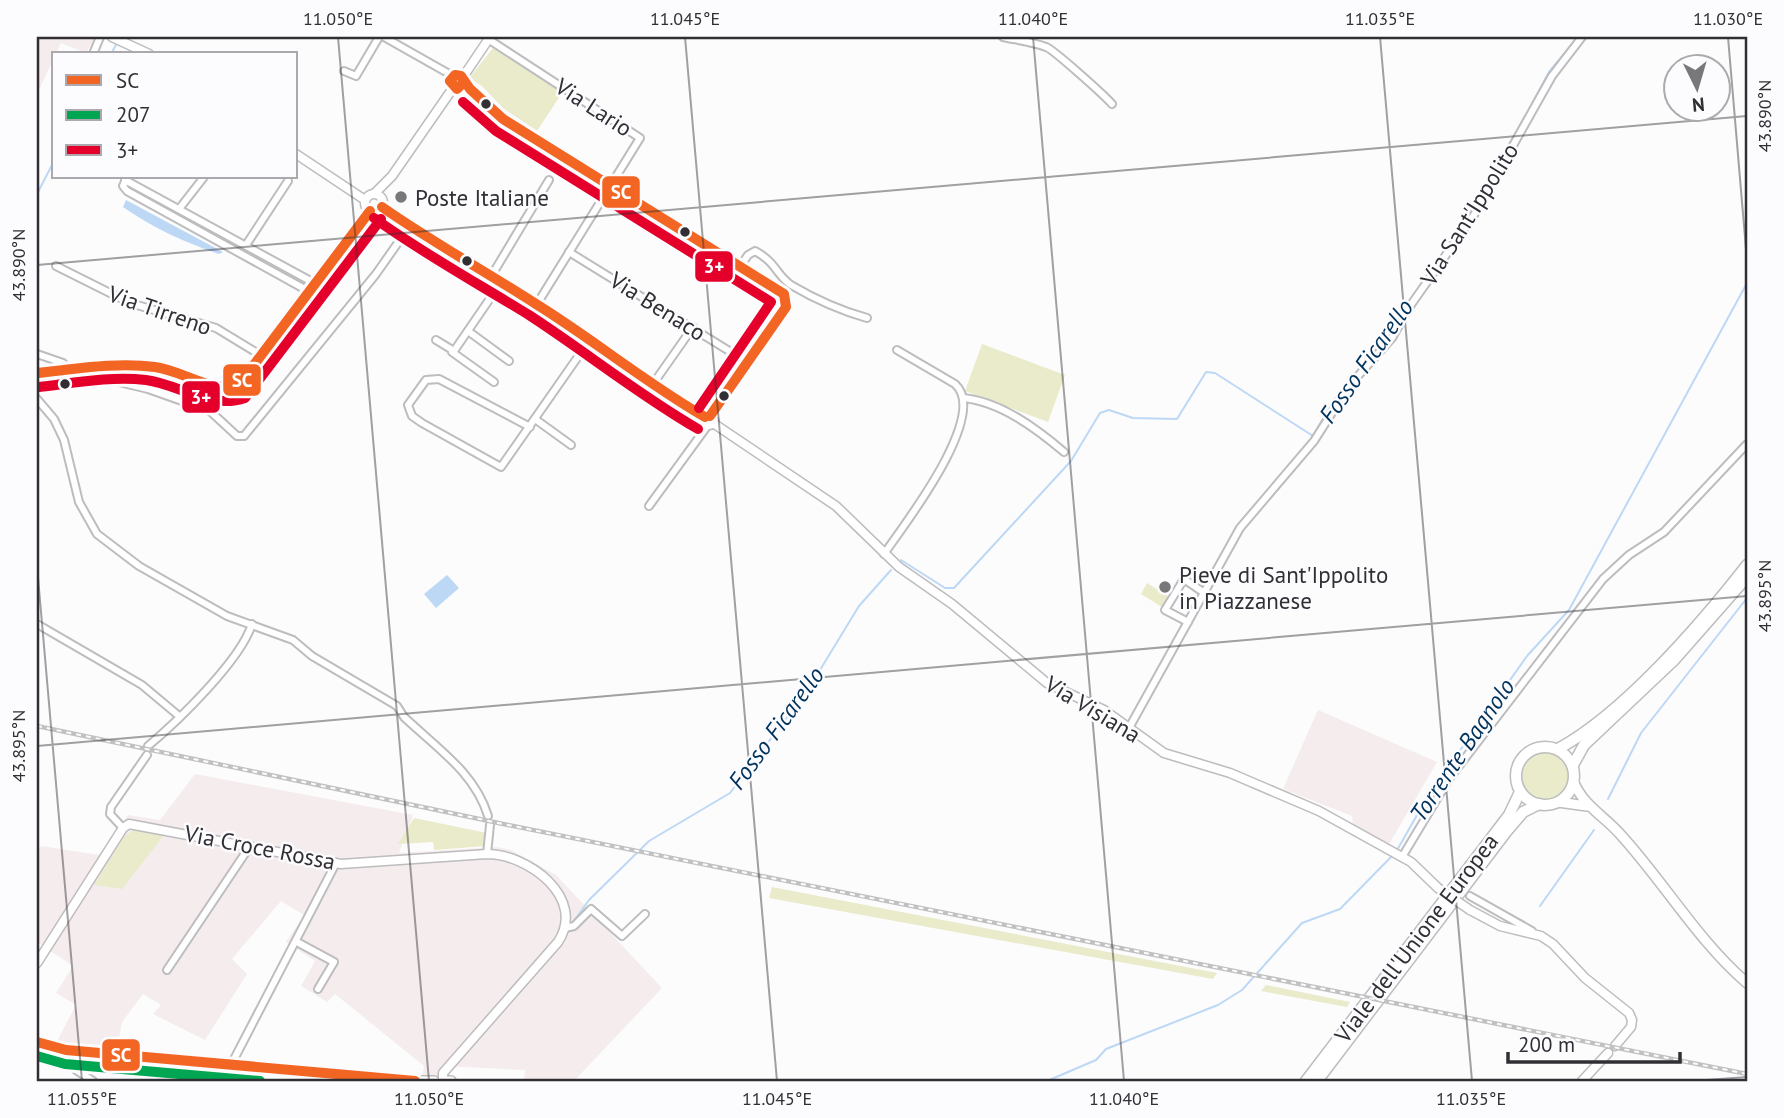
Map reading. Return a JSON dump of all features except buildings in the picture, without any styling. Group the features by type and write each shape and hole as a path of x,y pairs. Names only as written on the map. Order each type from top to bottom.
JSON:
{"main road":[{"name":"Viale dell'Unione Europea","path":"1306,1081 1509,815 1520,792 1516,776 1523,756 1537,747 1558,749 1580,738 1631,692 1691,630 1747,565"},
{"path":"1747,577 1675,659 1584,745 1573,765 1574,783 1588,806 1620,834 1717,952 1747,983"},
{"path":"1558,749 1573,765"},
{"path":"1558,802 1568,794 1574,783"},
{"path":"1520,792 1539,804 1558,802 1588,806"},
{"name":"Viale dell'Unione Europea","path":"1317,1081 1506,832 1523,812 1539,804"},
{"path":"37,1042 56,1047 230,1065 435,1081"}],"street":[{"path":"344,71 356,76 382,37 457,82 503,119 782,292 787,300 784,310 649,506"},
{"path":"1003,37 1047,47 1057,52 1071,70 1112,104"},
{"name":"Via Sant'Ippolito","path":"1188,622 1240,528 1314,441 1349,386 1392,338 1408,309 1474,215 1552,76 1582,37"},
{"path":"114,38 145,52"},
{"path":"365,200 378,195 489,38"},
{"name":"Via Lario","path":"489,38 638,134 638,144 537,303"},
{"path":"298,155 365,200 370,211"},
{"path":"310,292 125,190 123,186 126,178 316,284"},
{"path":"179,209 203,178"},
{"path":"492,275 550,180"},
{"path":"246,245 288,181"},
{"path":"37,373 146,366 228,388 240,384 370,211 382,207 378,195"},
{"name":"Via Visiana","path":"382,207 439,247 537,303 622,365 836,506 884,554 952,604 1047,683 1104,710 1164,752 1230,773 1288,796 1398,855 1438,888 1500,926 1541,936"},
{"path":"37,379 85,376 148,389 210,411 237,436 244,436 376,274 409,227"},
{"name":"Via Benaco","path":"569,252 747,362"},
{"path":"740,267 751,252 757,252 774,263 789,284 850,313 867,318"},
{"name":"Via Tirreno","path":"56,267 130,303 216,328 262,356"},
{"path":"452,352 502,281"},
{"path":"655,386 693,327"},
{"path":"468,331 509,361"},
{"path":"436,340 494,382"},
{"path":"530,427 439,379 426,380 411,397 408,405 412,416 501,467 530,427 589,341"},
{"path":"897,349 955,384 964,398 979,401 1028,424 1064,452"},
{"path":"37,354 63,363"},
{"path":"884,554 945,465 964,398"},
{"path":"37,399 54,419 64,440 79,502 97,534 139,566 227,616 293,640 312,656 397,706 404,717 475,784 485,801 488,816"},
{"path":"535,419 571,445"},
{"path":"1398,855 1449,779 1603,579 1629,555 1664,532 1747,444"},
{"path":"1129,728 1188,622 1165,610 1184,579 1203,592"},
{"path":"37,624 142,685 179,716"},
{"path":"148,746 202,694 231,659 252,624"},
{"path":"37,963 41,947 123,828 112,816 111,807 147,755"},
{"name":"Via Croce Rossa","path":"123,828 139,824 336,863 501,854 518,860 549,883 564,902 565,928"},
{"path":"487,853 490,825"},
{"path":"167,970 250,846"},
{"path":"230,1065 297,942 336,863"},
{"path":"1470,896 1541,936 1629,1013 1632,1020 1630,1027 1615,1046"},
{"path":"447,1081 455,1060 558,942 565,928 574,926 591,909 622,936 645,914"},
{"path":"297,942 334,962 318,989"},
{"path":"56,1047 76,1070 93,1081"},
{"path":"1582,1081 1608,1053"},
{"path":"236,1081 245,1066"}],"shaded area":[{"path":"37,37 95,37 87,52 61,43 57,52 52,52 52,62 37,94"},
{"path":"1318,710 1437,762 1389,844 1353,828 1352,816 1283,789"},
{"path":"195,774 413,815 399,853 497,847 511,850 556,875 662,988 574,1081 524,1081 525,1070 444,1066 438,1078 422,1078 424,1066 335,994 327,1002 301,986 315,961 286,942 304,915 281,901 232,959 247,974 205,1040 153,1014 161,1005 143,994 122,1022 117,1048 56,1043 76,1005 56,993 73,966 37,942 37,853 41,846 99,855 128,815 160,820"}],"green space":[{"path":"493,48 562,93 537,131 503,108 482,86 469,78"},
{"path":"982,344 1065,375 1048,422 965,391"},
{"path":"1147,583 1171,598 1165,609 1141,594"},
{"path":"1544,751 1562,758 1569,776 1562,794 1544,801 1526,794 1519,776 1526,758"},
{"path":"414,818 487,833 486,846 434,850 433,842 398,844"},
{"path":"135,829 164,835 122,889 94,885 125,836"},
{"path":"772,887 1217,973 1213,979 769,898"},
{"path":"1266,985 1350,1002 1347,1007 1261,991"}],"water":[{"path":"126,200 223,252 219,254 157,228 123,207"},
{"path":"447,575 459,588 436,608 424,594"}],"waterway":[{"name":"Fosso Ficarello","path":"1511,143 1549,72 1578,37"},
{"path":"112,52 117,43"},
{"path":"37,194 52,165"},
{"name":"Fosso Ficarello","path":"901,560 945,588 954,588 1071,461 1100,413 1109,410 1133,418 1177,419 1206,372 1215,373 1313,436 1334,400 1389,334 1484,191"},
{"name":"Torrente Bagnolo","path":"1396,852 1429,794 1527,656 1569,610 1747,283"},
{"name":"Fosso Ficarello","path":"576,918 589,900 649,841 730,793 809,688 859,606 891,570"},
{"path":"1608,799 1641,733 1747,598"},
{"path":"1540,906 1594,830"},
{"name":"Torrente Bagnolo","path":"1047,1081 1096,1060 1106,1049 1218,1005 1242,990 1302,923 1340,909 1392,856"}],"railway":[{"path":"37,726 508,825 1747,1074"}],"transit line":[{"name":"SC","path":"464,82 457,89 450,81 455,75 461,76 470,89 503,119 784,294 786,307 710,416"},
{"name":"3+","path":"463,102 496,131 771,302 699,408"},
{"name":"SC","path":"382,207 557,318 705,417"},
{"name":"SC","path":"37,373 126,365 166,369 216,386 238,386 370,211"},
{"name":"3+","path":"374,218 529,315 698,429"},
{"name":"3+","path":"39,387 92,380 133,379 158,382 207,399 232,401 245,398 381,219"},
{"name":"SC","path":"37,1042 66,1050 415,1081"},
{"name":"207","path":"37,1056 65,1064 260,1081"}],"place":[{"name":"Poste Italiane","path":"401,197"},
{"name":"Pieve di Sant'Ippolito in Piazzanese","path":"1165,587"}]}
